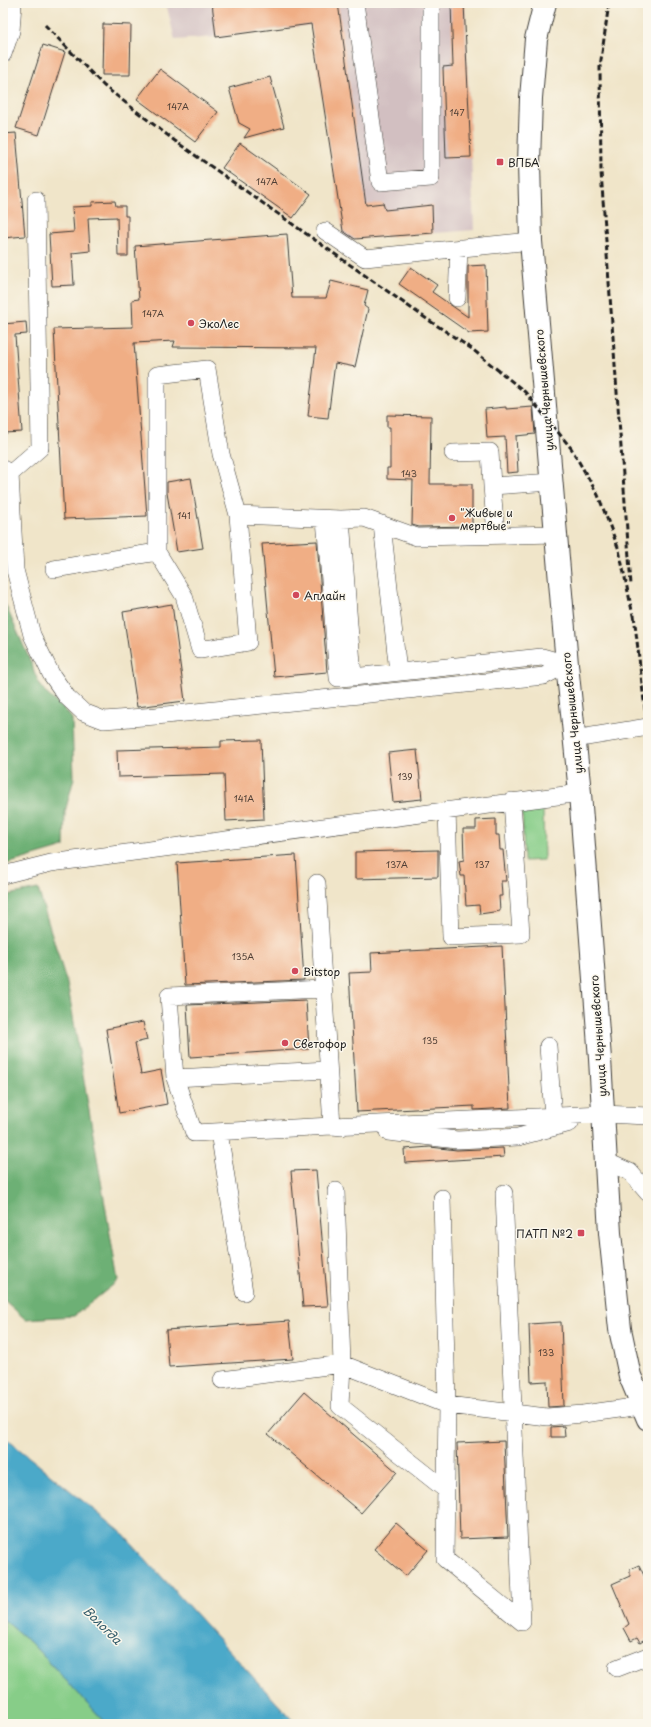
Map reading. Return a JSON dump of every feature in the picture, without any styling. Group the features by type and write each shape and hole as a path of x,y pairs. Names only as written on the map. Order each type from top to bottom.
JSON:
{"main road":[{"name":"улица Чернышевского","path":"544,3 536,39 530,98 529,143 531,241 567,664 580,793 610,1233 620,1329 630,1376 645,1413"}],"street":[{"path":"3,54 11,31 13,3"},
{"path":"355,3 380,182 431,178 431,3"},
{"path":"36,200 40,448 7,472 15,570 32,635 51,674 66,697 83,712 104,720 156,716 544,676 567,664"},
{"path":"325,231 365,258 531,241"},
{"path":"457,298 459,248"},
{"path":"207,368 220,454 238,515 248,642 200,650 184,596 157,552 157,375 207,368"},
{"path":"453,453 490,452 496,535"},
{"path":"492,486 552,482"},
{"path":"238,515 333,519 364,518 417,536 556,534"},
{"path":"333,519 338,678 542,657 567,664"},
{"path":"382,524 398,672"},
{"path":"54,569 157,552"},
{"path":"574,739 648,727"},
{"path":"3,875 51,863 580,793"},
{"path":"447,810 451,937 520,934 512,801"},
{"path":"317,883 332,1126"},
{"path":"323,989 170,996 175,1078 194,1133 603,1114 648,1116"},
{"path":"548,1046 553,1117"},
{"path":"175,1078 328,1070"},
{"path":"332,1126 464,1139 518,1137 603,1114"},
{"path":"220,1132 244,1292"},
{"path":"605,1161 630,1172 648,1193"},
{"path":"336,1191 342,1364 340,1406 446,1490"},
{"path":"442,1198 447,1405 445,1559 522,1622 504,1193"},
{"path":"222,1380 342,1364 447,1405 547,1417 583,1414 645,1413"},
{"path":"617,1668 648,1656"}],"shaded area":[{"path":"166,3 465,3 474,230 344,240 311,25 216,37 175,40"}],"green space":[{"path":"3,599 40,685 48,695 70,715 72,719 74,778 65,812 64,847 3,865"},
{"path":"522,805 543,805 544,860 524,861"},
{"path":"38,889 68,987 118,1281 74,1316 25,1319 3,1299 3,896"},
{"path":"3,1619 31,1643 107,1724 3,1724"}],"water":[{"name":"Вологда","path":"3,1436 120,1531 296,1724 107,1724 31,1643 3,1619"}],"building":[{"path":"212,3 338,3 366,205 383,203 385,210 432,205 433,233 355,239 343,231 311,24 216,37"},
{"path":"451,3 464,3 471,157 446,158 443,67 453,66"},
{"path":"103,24 131,25 130,75 102,75"},
{"path":"43,45 65,52 39,135 16,128"},
{"path":"160,69 218,112 195,142 137,99"},
{"path":"270,77 284,127 244,138 250,129 239,123 229,88"},
{"path":"16,133 25,236 3,238 3,134"},
{"path":"240,143 311,194 293,218 222,168"},
{"path":"115,201 116,206 125,206 125,216 128,216 128,256 118,256 117,217 88,218 90,251 72,253 74,285 52,286 49,234 74,232 72,207 92,206 92,202"},
{"path":"287,234 292,298 326,298 331,281 368,290 364,306 368,309 355,367 335,363 328,418 308,416 316,348 173,347 175,341 134,343 147,516 64,519 54,329 133,327 132,300 139,299 135,246"},
{"path":"486,265 488,332 469,333 399,284 411,267 437,285 432,292 468,317 468,266"},
{"path":"26,322 27,334 15,335 22,432 3,433 3,324"},
{"path":"506,407 506,409 533,407 535,434 516,436 518,472 507,473 505,437 487,438 485,409"},
{"path":"387,415 431,416 430,484 472,484 472,526 419,527 412,525 413,480 387,479 387,468 390,468 390,427 387,427"},
{"path":"191,478 203,548 177,552 167,493 167,482"},
{"name":"Аплайн","path":"317,541 327,672 274,677 262,544"},
{"path":"172,604 185,701 137,707 123,612"},
{"path":"261,740 264,819 226,821 224,774 118,777 117,750 221,747 221,741"},
{"path":"417,750 422,799 393,802 388,753"},
{"path":"496,819 496,835 499,835 500,850 503,850 506,881 501,881 502,896 499,896 500,911 480,914 479,905 466,906 464,876 461,876 459,861 464,860 463,829 476,829 476,820"},
{"path":"438,850 438,877 355,879 355,852"},
{"path":"296,855 304,980 185,985 177,863"},
{"path":"502,946 510,1108 474,1110 474,1106 357,1112 349,973 372,972 371,953"},
{"path":"306,1000 309,1049 190,1057 187,1005"},
{"path":"143,1022 147,1040 135,1043 141,1074 161,1070 167,1104 119,1113 106,1029"},
{"path":"430,1147 457,1150 503,1148 504,1157 405,1163 404,1149"},
{"path":"316,1170 328,1306 303,1307 291,1171"},
{"path":"289,1321 293,1359 169,1367 166,1330"},
{"path":"561,1322 564,1406 548,1407 547,1381 531,1382 529,1324"},
{"path":"304,1392 397,1472 361,1513 268,1434"},
{"path":"564,1426 565,1437 551,1437 551,1427"},
{"path":"504,1441 508,1537 460,1539 457,1443"},
{"path":"396,1523 428,1550 406,1576 374,1549"},
{"path":"639,1565 648,1584 648,1638 640,1643 637,1638 631,1641 624,1628 629,1624 612,1584 630,1576 630,1569"}],"railway":[{"path":"609,3 600,67 601,172 631,585"},
{"path":"45,25 104,86 175,141 421,315 472,349 525,392 571,448 598,495 619,550 634,620"},
{"path":"634,615 647,727 648,776"}],"place":[{"name":"ВПБА","path":"500,162"},
{"name":"ЭкоЛес","path":"191,323"},
{"name":"\"Живые и мертвые\"","path":"452,518"},
{"name":"Аплайн","path":"296,595"},
{"name":"Bitstop","path":"295,971"},
{"name":"Светофор","path":"285,1043"},
{"name":"ПАТП №2","path":"581,1233"}]}
